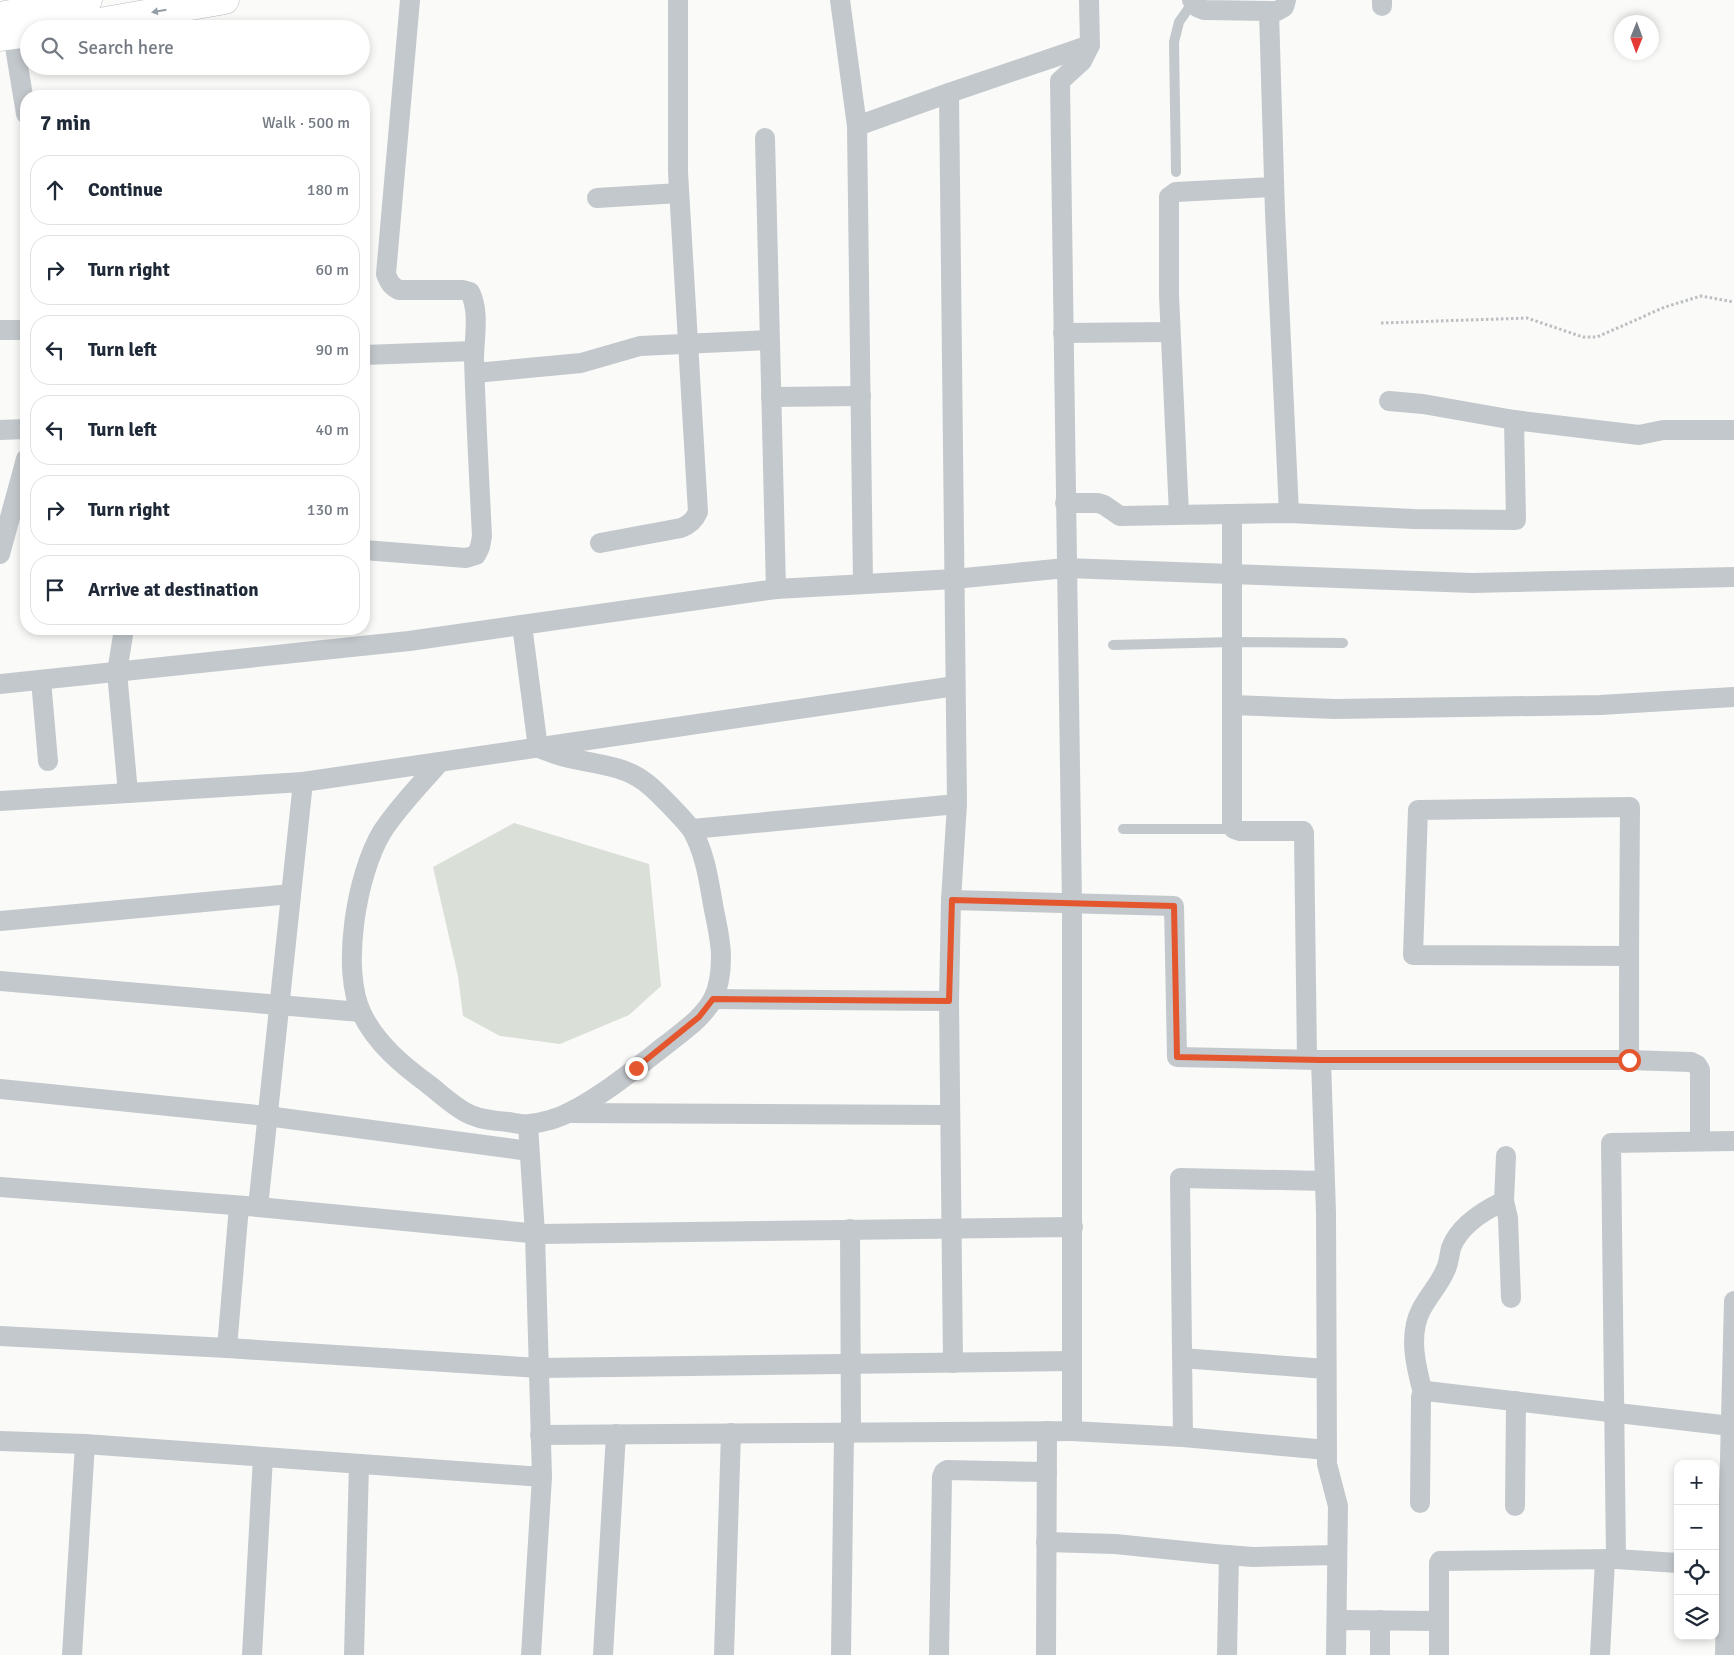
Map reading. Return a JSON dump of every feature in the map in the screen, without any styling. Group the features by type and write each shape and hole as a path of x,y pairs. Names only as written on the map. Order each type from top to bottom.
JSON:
{"main road":[{"path":"34,20 88,0"},
{"path":"54,11 225,0"}],"street":[{"path":"370,550 466,558 476,555 482,536 474,351 476,308 470,292 463,290 399,290 388,282 386,274 410,0"},
{"path":"600,542 681,528 688,525 698,512 679,193 678,0"},
{"path":"840,0 857,126 863,584"},
{"path":"1072,1431 1072,904 1060,80 1082,61 1090,45 1089,0"},
{"path":"1192,1 1197,7 1204,10 1277,11 1284,7 1286,0"},
{"path":"1269,11 1274,187 1289,513"},
{"path":"11,30 22,90"},
{"path":"857,126 1090,45"},
{"path":"949,93 957,804 949,1001 953,1363"},
{"path":"765,138 776,589"},
{"path":"1179,514 1170,332 1169,198 1176,192 1274,187"},
{"path":"597,198 679,193"},
{"path":"0,330 20,330"},
{"path":"1064,333 1170,332"},
{"path":"475,373 581,363 640,346 770,340"},
{"path":"370,355 474,351"},
{"path":"771,397 861,396"},
{"path":"1389,400 1514,420 1639,434 1663,430 1734,430"},
{"path":"1065,503 1098,503 1120,516 1289,513 1414,519 1516,520 1514,420"},
{"path":"0,430 20,429"},
{"path":"0,554 20,481"},
{"path":"1232,514 1232,824 1234,829 1240,831 1304,833 1314,1059 1325,1182 1327,1464 1338,1506 1336,1655"},
{"path":"0,684 409,641 776,589 954,579 1066,568 1472,582 1734,577"},
{"path":"522,625 538,748"},
{"path":"123,635 117,672 128,793"},
{"path":"41,680 48,762"},
{"path":"0,801 303,782 955,686"},
{"path":"1233,705 1335,709 1600,705 1734,697"},
{"path":"440,762 398,810 381,834 360,889 354,923 352,958 360,1012 372,1031 391,1053 415,1075 468,1114 484,1120 528,1125 568,1113 608,1089 699,1017 713,999 719,982 721,959 720,940 706,867 700,846 692,829 645,782 631,774 618,769 557,755 538,748"},
{"path":"227,1348 248,1206 267,1116 303,782"},
{"path":"692,829 957,804"},
{"path":"1629,956 1413,955 1418,810 1630,807 1629,1060"},
{"path":"0,921 291,894"},
{"path":"952,900 1174,906 1177,1057 1691,1062 1697,1065 1700,1070 1700,1141"},
{"path":"0,981 360,1012"},
{"path":"713,999 949,1001"},
{"path":"0,1089 267,1116 529,1150"},
{"path":"568,1113 949,1115"},
{"path":"528,1125 535,1234 542,1477 532,1655"},
{"path":"1600,1655 1611,1560 1615,1413 1611,1143 1734,1141"},
{"path":"1506,1156 1504,1201 1508,1218 1511,1298"},
{"path":"1183,1437 1180,1178 1325,1182"},
{"path":"0,1186 248,1206 535,1234 1073,1227"},
{"path":"1420,1503 1422,1393 1417,1371 1414,1336 1415,1324 1421,1310 1444,1273 1451,1248 1457,1238 1475,1218 1504,1201"},
{"path":"841,1655 850,1364 850,1229"},
{"path":"1724,1655 1726,1568 1731,1506 1732,1459 1730,1426 1733,1404 1734,1301"},
{"path":"0,1336 539,1368 1072,1361"},
{"path":"1182,1358 1326,1368"},
{"path":"1422,1393 1426,1391 1730,1426"},
{"path":"1515,1506 1516,1402"},
{"path":"1046,1655 1047,1431"},
{"path":"540,1435 1072,1431 1183,1437 1327,1450"},
{"path":"724,1655 731,1433"},
{"path":"603,1655 616,1434"},
{"path":"0,1441 85,1444 542,1477"},
{"path":"72,1655 85,1444"},
{"path":"252,1655 263,1457"},
{"path":"354,1655 359,1464"},
{"path":"939,1655 942,1477 944,1472 947,1470 1046,1472"},
{"path":"1046,1542 1115,1544 1229,1555 1281,1557 1337,1555"},
{"path":"1227,1655 1229,1555"},
{"path":"1439,1655 1439,1563 1442,1560 1611,1560 1674,1563"},
{"path":"1336,1620 1438,1621"},
{"path":"1380,1620 1380,1655"}],"lane":[{"path":"1176,172 1174,42 1179,22 1192,1"},
{"path":"1113,645 1233,642 1342,643"},
{"path":"1123,829 1234,829"}],"path":[{"path":"1381,323 1527,318 1583,337 1597,337 1665,307 1702,296 1734,302"}],"shaded area":[{"path":"514,823 649,864 661,986 629,1015 560,1044 500,1036 463,1016 458,976 433,867"}],"route":[{"path":"636,1068 699,1017 713,999 949,1001 952,900 1174,906 1177,1057 1321,1060 1629,1060"}]}
